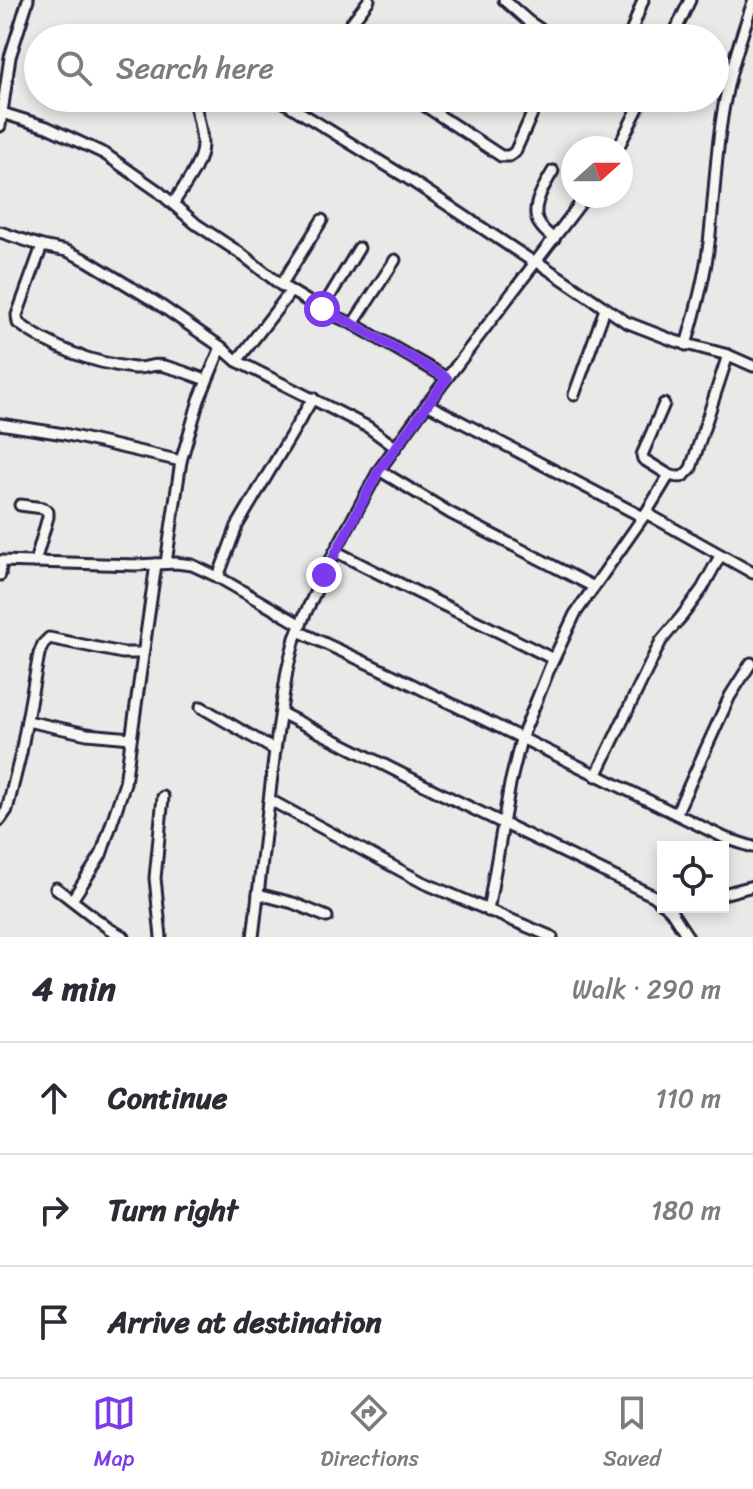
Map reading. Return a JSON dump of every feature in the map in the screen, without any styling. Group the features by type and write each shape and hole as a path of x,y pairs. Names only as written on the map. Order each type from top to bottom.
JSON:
{"street":[{"path":"0,126 5,57 28,0"},
{"path":"350,24 369,0"},
{"path":"504,0 517,5 538,24"},
{"path":"634,24 643,0"},
{"path":"679,24 690,0"},
{"path":"729,83 753,2"},
{"path":"173,204 200,154 202,144 196,112"},
{"path":"300,112 626,322 753,366"},
{"path":"434,112 501,156 509,156 515,152 533,112"},
{"path":"624,136 636,112"},
{"path":"686,345 709,245 724,112"},
{"path":"2,113 47,127 105,154 281,285 447,378"},
{"path":"553,171 535,212 538,223 554,239"},
{"path":"253,937 287,671 300,628 335,551 379,470 577,208"},
{"path":"281,285 322,220"},
{"path":"0,232 67,251 88,261 157,303 237,361 368,427 395,447"},
{"path":"42,246 17,315 18,323 34,334 86,358 136,368 163,365 206,380"},
{"path":"322,309 359,248"},
{"path":"353,324 395,260"},
{"path":"237,361 291,291"},
{"path":"574,395 605,309"},
{"path":"72,900 101,855 125,783 143,653 181,461 206,380 221,347"},
{"path":"664,404 643,459 669,475 684,477 691,468 728,355"},
{"path":"218,577 237,526 313,398"},
{"path":"427,404 753,573"},
{"path":"0,424 64,434 181,461"},
{"path":"379,470 450,513 594,587"},
{"path":"488,911 521,739 553,659 575,614 669,475"},
{"path":"20,505 43,508 48,512 35,562"},
{"path":"335,551 553,659"},
{"path":"596,776 661,641 702,589 720,556"},
{"path":"0,575 0,561 192,565 218,577 300,628 395,676 725,838 753,847"},
{"path":"0,820 7,810 21,753 43,644 49,638 122,653 143,653"},
{"path":"676,814 730,696 751,663"},
{"path":"201,707 275,750"},
{"path":"281,713 657,898"},
{"path":"27,721 87,734 131,738"},
{"path":"161,937 155,878 163,797"},
{"path":"270,800 422,882 552,937"},
{"path":"729,892 753,886"},
{"path":"56,888 124,937"},
{"path":"258,894 293,903 327,917"},
{"path":"674,913 688,937"}],"route":[{"path":"322,309 447,378 379,470 324,575"}]}
